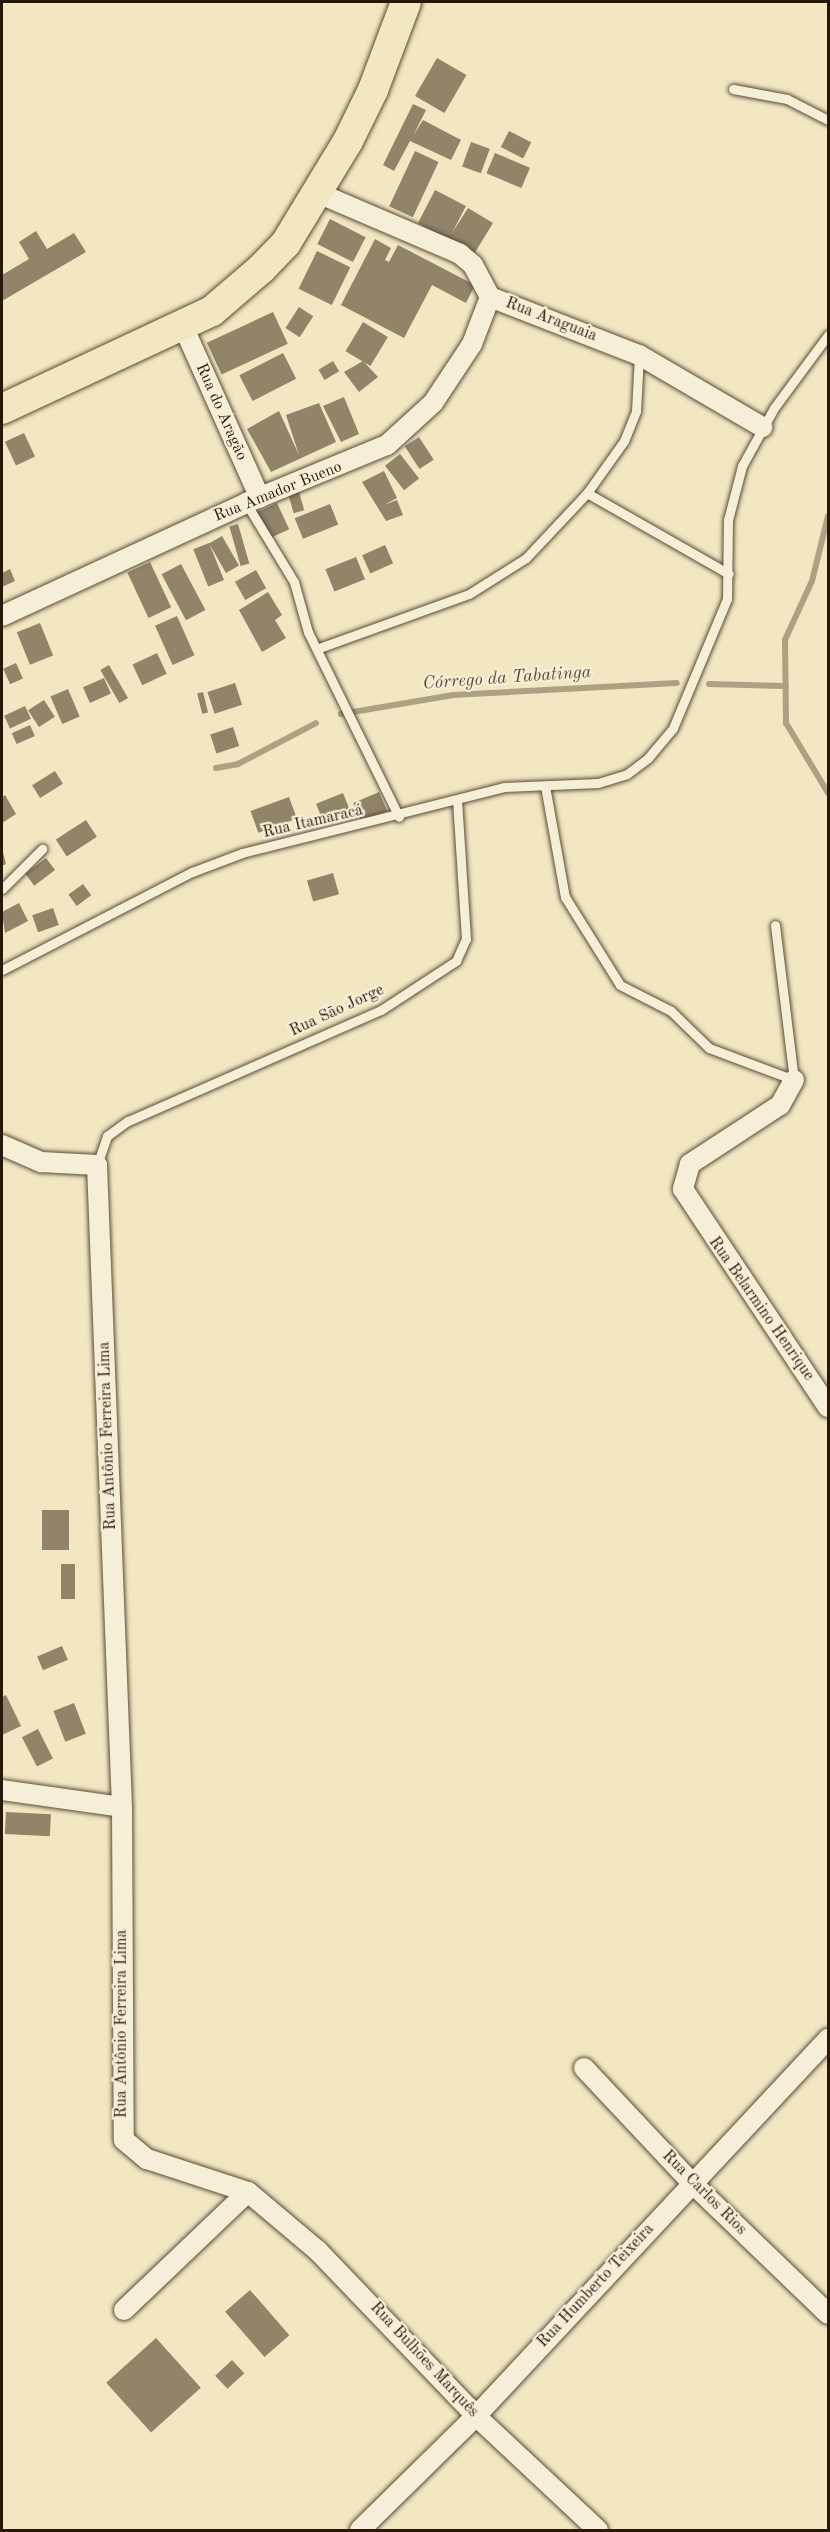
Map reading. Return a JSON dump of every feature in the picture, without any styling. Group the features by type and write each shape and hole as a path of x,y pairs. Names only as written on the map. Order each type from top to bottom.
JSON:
{"main road":[{"path":"2,409 212,311 261,269 318,194 373,90 406,2"}],"street":[{"name":"Rua Araguaia","path":"318,194 460,254 473,265 490,297 639,355 762,427"},
{"name":"Rua Amador Bueno","path":"2,616 253,500 377,450 412,425 455,371 490,297"},
{"name":"Rua do Aragão","path":"183,326 253,500"},
{"name":"Rua Belarmino Henrique","path":"794,1080 780,1105 685,1170 682,1190 692,1211 828,1407"},
{"path":"2,1145 41,1162 97,1165"},
{"name":"Rua Antônio Ferreira Lima","path":"97,1165 122,1807 124,2140 147,2158 248,2192"},
{"path":"2,1790 122,1807"},
{"name":"Rua Humberto Teixeira","path":"360,2530 476,2416 691,2182 828,2039"},
{"name":"Rua Carlos Rios","path":"584,2068 691,2182 828,2314"},
{"path":"124,2310 248,2192"},
{"name":"Rua Bulhões Marquês","path":"248,2192 390,2321 476,2416 598,2530"}],"lane":[{"path":"733,89 787,99 828,120"},
{"name":"Rua Itamaracá","path":"2,970 192,872 242,854 399,817 504,787 598,783 627,774 648,758 673,728 720,619 729,574 733,490 762,427 828,335"},
{"path":"319,648 399,624 503,575 526,558 587,493 632,425 639,392 639,355"},
{"path":"587,493 729,574"},
{"path":"253,500 294,582 308,632 319,648 399,817"},
{"path":"545,786 565,897 620,985 671,1011 709,1048 794,1080 775,925"},
{"name":"Rua São Jorge","path":"97,1165 107,1136 128,1121 381,1010 456,961 466,939 457,801"},
{"path":"2,889 42,849"}],"building":[{"path":"437,58 466,75 444,113 415,96"},
{"path":"413,104 426,110 413,136 423,120 461,140 451,160 410,141 394,171 383,165"},
{"path":"509,131 531,142 523,158 501,147"},
{"path":"471,142 490,149 481,173 462,166"},
{"path":"415,151 439,162 413,217 389,206"},
{"path":"495,153 530,168 521,188 486,173"},
{"path":"435,190 466,206 452,233 468,208 493,223 474,254 418,223"},
{"path":"330,219 366,237 353,262 317,244"},
{"path":"36,231 47,249 74,233 86,252 2,301 2,275 29,259 19,242"},
{"path":"375,239 391,248 385,260 389,262 398,245 475,285 466,303 432,285 404,338 341,305"},
{"path":"317,251 350,267 332,305 299,289"},
{"path":"299,307 313,316 300,337 285,328"},
{"path":"273,312 288,344 222,375 207,343"},
{"path":"363,322 388,337 370,366 345,351"},
{"path":"283,353 296,379 253,401 239,375"},
{"path":"333,361 339,371 325,380 318,370"},
{"path":"363,361 378,377 359,392 344,372"},
{"path":"344,397 359,434 341,442 323,406"},
{"path":"319,403 336,442 271,472 247,429 279,411 299,455 286,415"},
{"path":"24,433 35,457 16,465 5,442"},
{"path":"419,437 434,460 419,469 405,446"},
{"path":"400,454 419,478 404,490 385,466"},
{"path":"384,471 397,498 384,505 397,500 403,515 386,521 362,482"},
{"path":"299,492 304,510 294,513 288,495"},
{"path":"277,503 289,529 269,539 257,512"},
{"path":"330,504 338,524 303,539 295,518"},
{"path":"238,524 249,563 241,566 229,526"},
{"path":"222,536 239,565 226,573 209,544"},
{"path":"209,543 224,580 208,586 193,549"},
{"path":"385,545 393,563 370,573 362,555"},
{"path":"356,557 365,579 334,592 325,569"},
{"path":"150,562 171,607 148,618 127,573"},
{"path":"181,564 205,610 186,620 162,574"},
{"path":"10,569 15,581 2,587 2,573"},
{"path":"256,570 266,588 245,600 235,582"},
{"path":"268,592 282,615 275,620 286,638 262,652 239,610"},
{"path":"177,616 194,655 173,665 155,626"},
{"path":"40,623 53,655 30,665 17,632"},
{"path":"157,653 167,674 142,685 133,664"},
{"path":"16,663 23,679 10,684 3,669"},
{"path":"109,665 128,698 119,703 100,670"},
{"path":"104,678 111,694 90,703 83,687"},
{"path":"235,683 242,705 215,714 207,692"},
{"path":"68,689 80,717 62,724 51,696"},
{"path":"203,692 208,712 202,714 197,693"},
{"path":"44,700 55,717 39,727 28,710"},
{"path":"25,706 31,719 10,728 4,716"},
{"path":"30,725 35,736 17,744 12,733"},
{"path":"233,727 239,746 216,753 210,734"},
{"path":"55,771 63,784 40,798 32,785"},
{"path":"379,792 387,811 361,822 353,803"},
{"path":"343,793 351,813 324,824 316,804"},
{"path":"5,795 16,814 2,823 2,797"},
{"path":"289,797 297,819 258,833 250,811"},
{"path":"86,820 97,837 67,856 56,840"},
{"path":"2,848 6,864 2,866"},
{"path":"46,858 55,870 34,886 25,874"},
{"path":"333,873 339,894 313,902 307,880"},
{"path":"83,884 91,895 77,906 68,895"},
{"path":"19,903 28,921 5,933 2,912"},
{"path":"53,908 59,925 38,932 32,915"},
{"path":"42,1510 69,1510 69,1550 42,1550"},
{"path":"61,1564 75,1564 75,1599 61,1599"},
{"path":"62,1646 68,1660 43,1670 37,1657"},
{"path":"6,1695 21,1726 2,1735 2,1697"},
{"path":"74,1703 86,1734 65,1742 53,1711"},
{"path":"38,1729 53,1758 37,1767 22,1737"},
{"path":"6,1812 51,1814 50,1836 5,1834"},
{"path":"250,2290 289,2335 264,2357 225,2312"},
{"path":"156,2338 201,2388 151,2433 106,2383"},
{"path":"232,2360 244,2373 227,2389 215,2376"}],"waterway":[{"name":"Córrego da Tabatinga","path":"828,516 812,581 785,640 786,723 828,793"},
{"name":"Córrego da Tabatinga","path":"341,714 453,695 677,683"},
{"name":"Córrego da Tabatinga","path":"709,684 786,686"},
{"name":"Córrego da Tabatinga","path":"216,768 238,764 316,723"}]}
